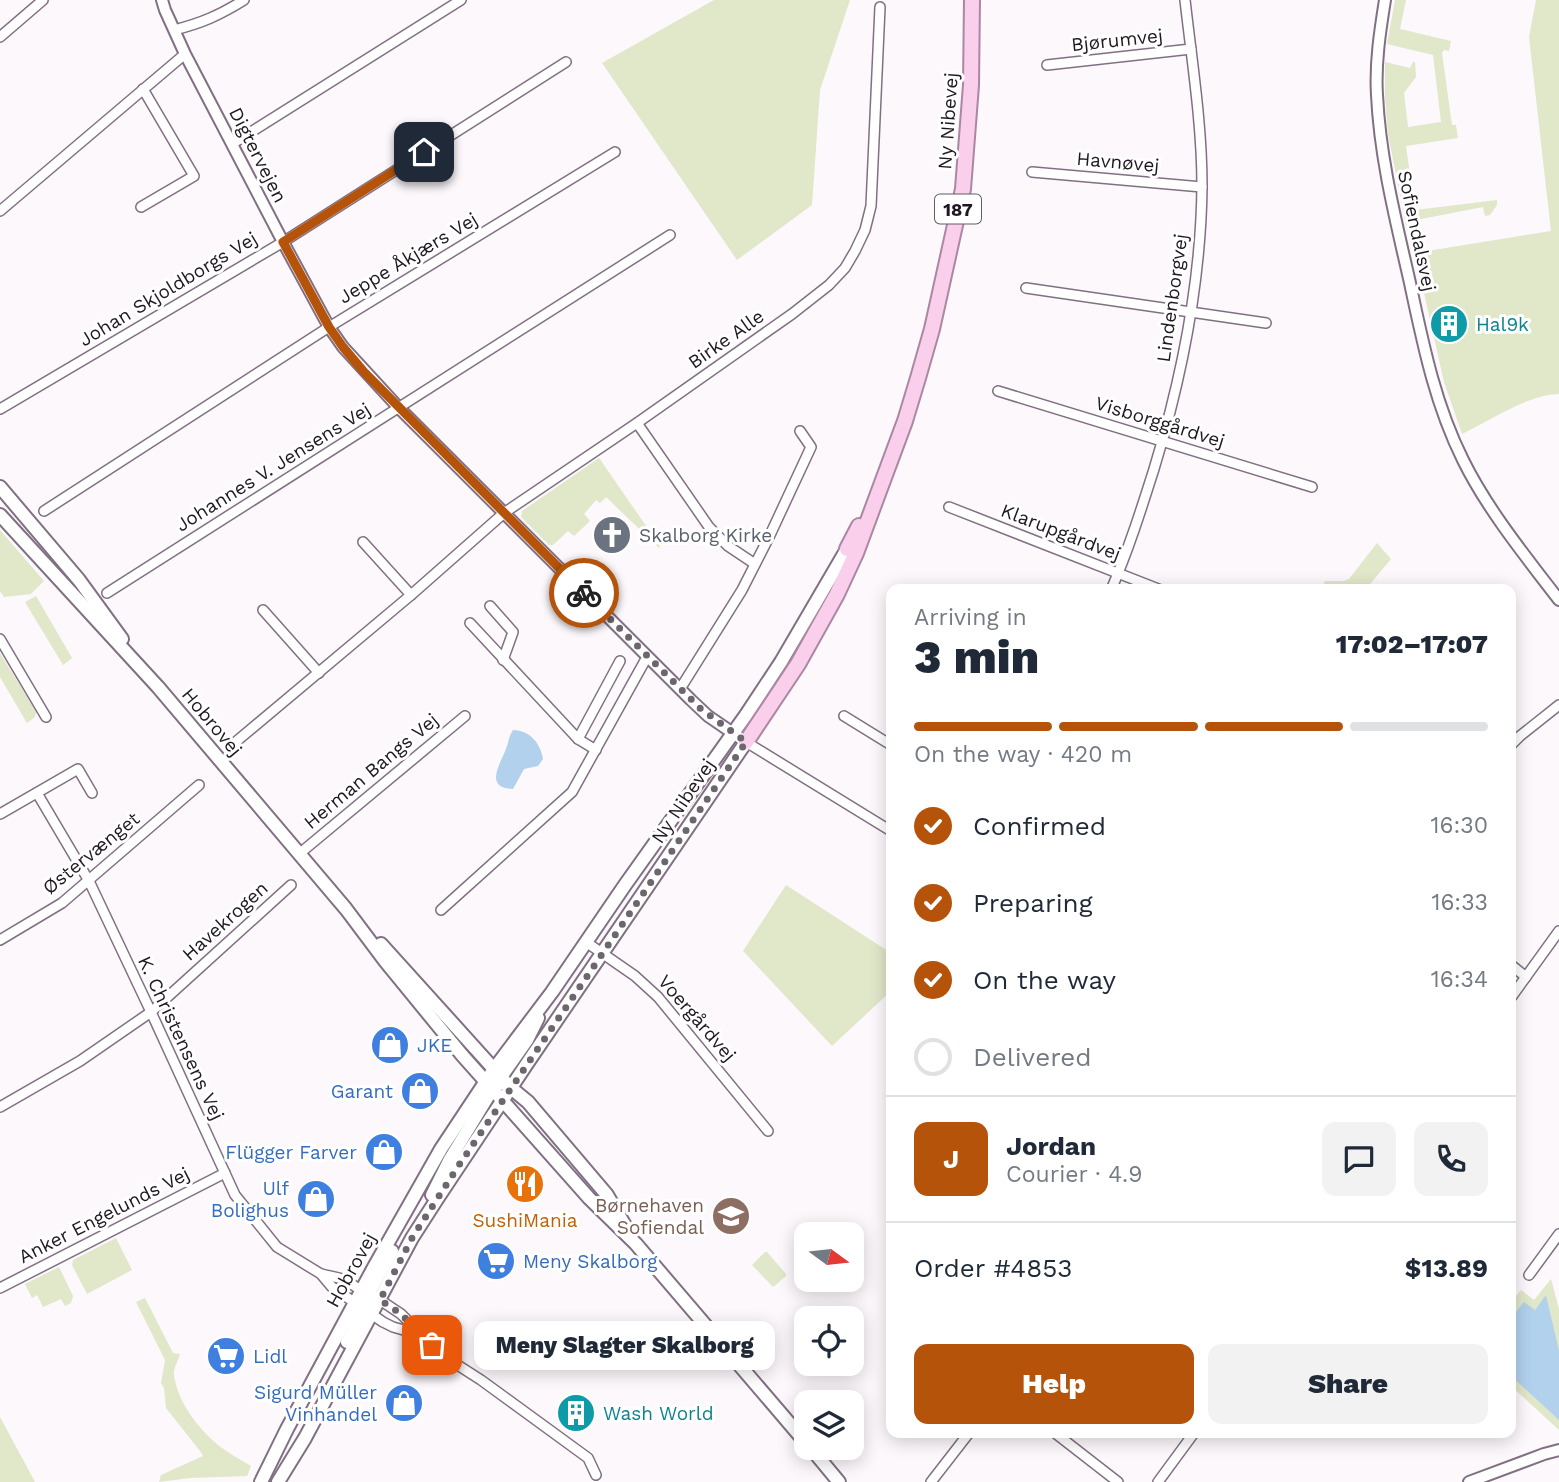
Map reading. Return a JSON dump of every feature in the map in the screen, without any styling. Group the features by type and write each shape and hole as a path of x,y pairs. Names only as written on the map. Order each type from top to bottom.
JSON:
{"highway":[{"name":"Ny Nibevej","path":"746,742 797,664 837,594 863,540 905,421 932,329 963,189 971,85 972,0"},
{"name":"Ny Nibevej","path":"847,549 881,485"}],"main road":[{"name":"Hobrovej","path":"0,487 79,580 158,687"},
{"name":"Hobrovej","path":"0,515 158,687 346,909 423,1008 497,1084 528,1102 607,1195 636,1244"},
{"name":"Ny Nibevej","path":"497,1084 552,992 781,662 847,549"},
{"name":"Ny Nibevej","path":"497,1084 602,953 746,742"},
{"name":"Hobrovej","path":"346,909 392,955 589,1198 636,1244 794,1430"},
{"name":"Hobrovej","path":"277,1482 305,1438 418,1189 441,1149 497,1084"},
{"name":"Hobrovej","path":"261,1482 287,1429 367,1302 452,1176 497,1084"},
{"name":"Hobrovej","path":"820,1460 839,1482"}],"street":[{"path":"0,37 43,0"},
{"name":"Digtervejen","path":"162,0 185,54 283,242 329,327 343,347 399,408 647,657 708,716 746,742"},
{"path":"174,30 214,18 244,0"},
{"path":"232,144 461,0"},
{"name":"Lindenborgvej","path":"1113,584 1163,440 1192,312 1202,187 1185,0"},
{"name":"Sofiendalsvej","path":"1385,0 1378,49 1377,93 1381,140 1434,388 1454,441 1477,485 1559,600"},
{"name":"Birke Alle","path":"232,746 504,513 792,314 829,285 845,268 865,230 871,206 880,7"},
{"name":"Bjørumvej","path":"1048,65 1191,49"},
{"path":"0,211 185,54"},
{"name":"Johan Skjoldborgs Vej","path":"0,409 283,242 566,62"},
{"path":"141,207 194,176 144,89"},
{"name":"Jeppe Åkjærs Vej","path":"44,511 329,327 615,152"},
{"name":"Havnøvej","path":"1032,172 1202,187"},
{"name":"Johannes V. Jensens Vej","path":"107,593 670,235"},
{"path":"1026,288 1266,323"},
{"name":"Visborggårdvej","path":"998,391 1312,487"},
{"path":"637,423 709,527 728,546 755,564"},
{"path":"680,689 742,590 811,447 800,431"},
{"name":"Klarupgårdvej","path":"949,507 1146,584"},
{"path":"363,542 411,594"},
{"path":"490,606 513,632 503,660"},
{"path":"263,610 319,673"},
{"path":"470,623 578,738 596,750"},
{"path":"0,639 46,717"},
{"path":"441,910 572,792 647,657"},
{"path":"578,738 620,661"},
{"path":"1516,740 1559,705"},
{"name":"Herman Bangs Vej","path":"299,854 465,716"},
{"path":"844,716 886,742"},
{"path":"746,742 886,828"},
{"path":"0,814 78,769 92,793"},
{"name":"Østervænget","path":"0,940 62,903 199,785"},
{"name":"K. Christensens Vej","path":"37,793 89,881 235,1195 277,1247 321,1275 339,1278 367,1302"},
{"name":"Havekrogen","path":"0,1107 80,1061 151,1012 292,885"},
{"path":"1516,991 1559,931"},
{"name":"Voergårdvej","path":"586,942 635,976 658,998 768,1130"},
{"path":"1516,969 1526,977"},
{"name":"Anker Engelunds Vej","path":"0,1288 225,1173"},
{"path":"1529,1275 1559,1234"},
{"path":"367,1302 393,1327 421,1335"},
{"path":"367,1302 401,1314 442,1355 476,1376 588,1458 596,1475"},
{"path":"931,1482 965,1438"},
{"path":"1061,1438 1118,1482"},
{"path":"1158,1482 1190,1438"},
{"path":"1469,1482 1559,1450"}],"green space":[{"path":"714,0 850,0 820,90 812,205 737,260 602,63"},
{"path":"1395,0 1406,0 1400,29 1451,41 1449,51 1444,50 1442,53 1452,125 1456,125 1458,138 1406,146 1415,210 1497,200 1497,205 1490,215 1485,216 1483,207 1411,221 1412,230 1407,231 1388,134 1385,62 1410,68 1415,62 1416,77 1404,93 1408,127 1441,122 1433,55 1387,44"},
{"path":"1536,0 1559,0 1559,394 1522,403 1462,434 1444,382 1415,253 1551,231 1529,37"},
{"path":"599,458 659,548 606,497 600,503 596,500 584,514 590,521 574,536 568,531 553,545 549,545 521,517 522,511"},
{"path":"0,530 44,581 31,594 4,597 0,591"},
{"path":"1377,543 1391,559 1370,584 1324,584 1325,581 1349,579"},
{"path":"36,596 72,658 63,665 25,602"},
{"path":"0,653 36,712 35,717 27,723 0,677"},
{"path":"786,885 886,950 886,996 832,1046 743,951"},
{"path":"116,1238 132,1270 87,1294 72,1265 73,1260"},
{"path":"765,1252 786,1274 773,1287 752,1265"},
{"path":"59,1267 73,1296 71,1303 65,1306 61,1299 43,1307 37,1295 32,1298 25,1284"},
{"path":"1551,1279 1559,1309 1559,1430 1516,1391 1516,1296 1521,1290 1534,1300"},
{"path":"145,1298 173,1353 180,1354 174,1375 184,1405 196,1423 218,1445 251,1466 247,1476 159,1482 161,1475 203,1456 166,1408 161,1383 165,1360 136,1302"},
{"path":"0,1417 35,1482 0,1482"}],"water":[{"path":"513,730 525,732 534,739 543,759 538,766 524,769 513,789 498,784 496,773"},
{"path":"1546,1295 1559,1351 1559,1420 1516,1381 1516,1312 1524,1302 1535,1310"}],"way so far":[{"path":"432,1345 401,1314 380,1300 387,1286 412,1238 459,1165 746,742 708,716 584,593"}],"place":[{"name":"Hal9k","path":"1449,324"},
{"name":"Skalborg Kirke","path":"612,535"},
{"name":"JKE","path":"390,1045"},
{"name":"Garant","path":"420,1091"},
{"name":"Flügger Farver","path":"384,1152"},
{"name":"SushiMania","path":"525,1184"},
{"name":"Ulf Bolighus","path":"316,1199"},
{"name":"Børnehaven Sofiendal","path":"731,1216"},
{"name":"Meny Skalborg","path":"496,1261"},
{"name":"Meny Slagter Skalborg","path":"432,1345"},
{"name":"Lidl","path":"226,1356"},
{"name":"Sigurd Müller Vinhandel","path":"404,1403"},
{"name":"Wash World","path":"576,1413"}],"route":[{"path":"424,152 283,242 329,327 364,372 584,593"}]}
